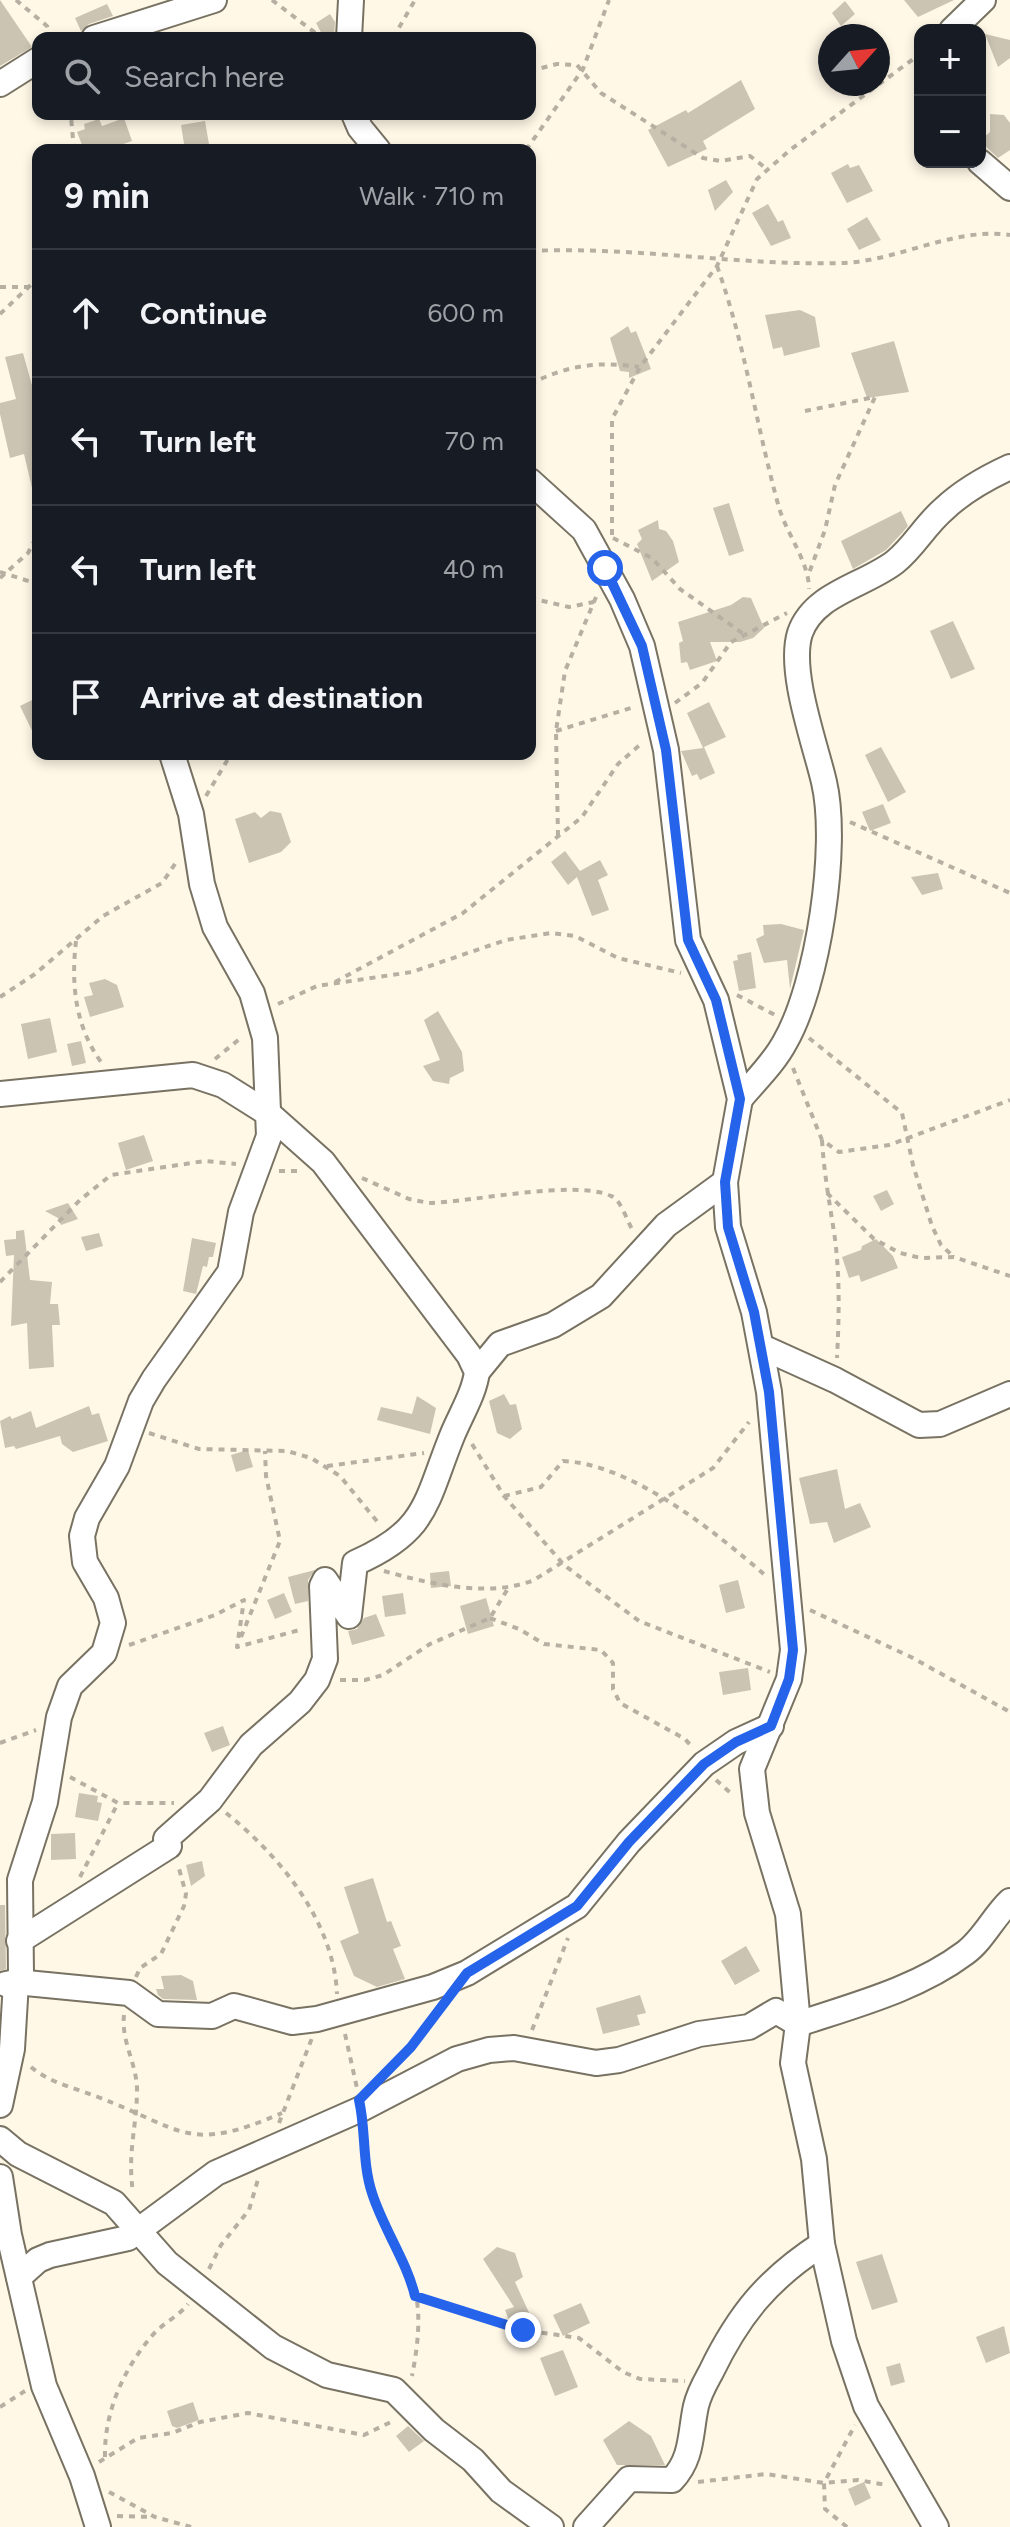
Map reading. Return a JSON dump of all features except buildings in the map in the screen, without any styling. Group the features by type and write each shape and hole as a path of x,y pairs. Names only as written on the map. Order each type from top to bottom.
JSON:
{"street":[{"path":"113,32 214,0"},
{"path":"349,32 351,0"},
{"path":"958,24 983,0"},
{"path":"0,84 32,64"},
{"path":"357,120 373,144"},
{"path":"986,167 1010,188"},
{"path":"740,1099 789,1035 806,997 825,891 830,812 806,710 797,652 799,637 811,608 892,564 942,510 971,487 1010,467"},
{"path":"536,486 584,530 635,625 655,701 670,784 682,910 688,940 724,1023 740,1099 725,1182 728,1227 762,1347 769,1392 793,1650 789,1679 752,1769 757,1813 788,1914 798,2024 793,2063 814,2159 822,2244 844,2341 866,2406 936,2527"},
{"path":"8,1983 21,1975 20,1880 45,1802 59,1717 70,1686 104,1653 113,1623 112,1611 85,1562 82,1536 92,1506 117,1466 154,1379 230,1272 241,1212 269,1136 269,1065 260,1018 252,993 215,927 202,884 191,814 174,760"},
{"path":"0,1094 193,1075 223,1085 269,1114 331,1173 469,1355 477,1372"},
{"path":"19,1941 169,1846 166,1839 210,1800 251,1745 300,1702 317,1680 325,1659 322,1586 325,1580 349,1616 355,1563 394,1544 421,1515 432,1496 477,1372 500,1344 553,1325 601,1296 666,1225 725,1182"},
{"path":"762,1347 835,1380 919,1425 929,1427 1010,1394"},
{"path":"8,1983 129,1993 158,2014 212,2016 234,2006 265,2018 292,2022 329,2016 433,1987 467,1973 577,1906 629,1842 704,1764 736,1742 771,1726"},
{"path":"19,2277 38,2260 50,2255 118,2242 136,2226 216,2173 361,2109 457,2059 489,2050 514,2048 596,2063 619,2060 699,2034 749,2027 776,2011 798,2024 897,1990 940,1968 967,1952 1010,1901"},
{"path":"0,2105 12,2049 8,1983"},
{"path":"0,2139 18,2154 92,2189 136,2226 167,2263 301,2364 327,2375 394,2390 473,2460 501,2491 551,2527"},
{"path":"0,2177 44,2386 82,2476 97,2522"},
{"path":"586,2527 629,2479 672,2480 690,2450 696,2407 709,2376 747,2307 775,2278 822,2244"}],"path":[{"path":"16,0 47,26 49,32"},
{"path":"272,0 314,32"},
{"path":"396,32 415,0"},
{"path":"530,144 583,69 609,0"},
{"path":"612,537 612,419 640,367 717,266 747,198 767,169 914,59"},
{"path":"536,70 568,63 583,69 601,93 703,158 721,161 750,156 767,169"},
{"path":"71,120 73,144"},
{"path":"536,251 844,263 888,257 949,239 1010,235"},
{"path":"717,266 748,364 778,505 795,550 809,573"},
{"path":"0,314 32,283"},
{"path":"0,287 28,287 32,290"},
{"path":"536,382 582,364 604,362 640,367"},
{"path":"193,1075 230,1049 260,1018 282,1001 333,983 463,913 582,817 618,764 660,728 673,705 702,683 722,651 745,635 811,608 809,573 825,530 835,485 875,397 805,411"},
{"path":"584,530 612,537 652,558 680,589 745,635"},
{"path":"2,575 28,553 32,545"},
{"path":"558,836 556,731 565,671 595,602 605,568"},
{"path":"2,575 32,582"},
{"path":"536,599 569,607 595,602"},
{"path":"556,731 655,701"},
{"path":"191,814 228,760"},
{"path":"830,812 1010,893"},
{"path":"0,997 103,916 162,883 180,854"},
{"path":"333,983 412,972 506,940 562,932 618,958 703,976"},
{"path":"76,939 73,994 86,1036 115,1082"},
{"path":"735,994 789,1035 897,1107 905,1120 907,1139 932,1226 941,1245 954,1257"},
{"path":"789,1035 822,1140 825,1191 835,1237 838,1277 835,1380"},
{"path":"822,1140 831,1148 849,1152 907,1139 1010,1100"},
{"path":"0,1282 80,1200 111,1175 223,1161 258,1172 331,1173"},
{"path":"359,1177 399,1196 429,1203 549,1191 607,1194 616,1199 644,1247"},
{"path":"825,1191 874,1239 900,1253 921,1258 954,1257 1010,1276"},
{"path":"355,1563 405,1577 508,1589 564,1565 713,1468 769,1392"},
{"path":"458,1422 504,1496 564,1565 639,1621 789,1679"},
{"path":"132,1427 199,1449 287,1451 327,1466 345,1482 394,1544"},
{"path":"327,1466 447,1450"},
{"path":"237,1647 280,1541 266,1476 265,1451"},
{"path":"504,1496 541,1487 558,1463 568,1461 602,1470 665,1499 723,1539 808,1610 911,1657 1010,1712"},
{"path":"317,1680 365,1680 383,1675 430,1644 490,1618 508,1589"},
{"path":"104,1653 179,1628 244,1600 237,1647"},
{"path":"490,1618 519,1629 544,1644 601,1650 613,1663 613,1689 620,1703 685,1739 722,1787 757,1813"},
{"path":"237,1647 307,1628"},
{"path":"0,1743 21,1738 59,1717"},
{"path":"51,1767 118,1803 162,1805 210,1800 273,1854 324,1935 337,1967 329,2016 282,2113 249,2210 221,2245 200,2289 185,2309 151,2336 126,2375 105,2429 105,2457"},
{"path":"66,1909 99,1834 118,1803"},
{"path":"136,2226 130,2142 136,2079 123,2024 129,1993 140,1968 166,1946 184,1906 186,1894 178,1866 186,1852 166,1839"},
{"path":"514,2048 526,2040 536,2022 577,1906"},
{"path":"385,2075 418,2039 467,1973"},
{"path":"191,2527 155,2517 82,2476 105,2457 138,2438 172,2433 200,2422 248,2413 364,2435 387,2426 411,2406 418,2345 415,2296 411,2278 388,2237 371,2189 361,2109 329,2016"},
{"path":"12,2049 40,2074 181,2134 227,2135 282,2113"},
{"path":"415,2296 523,2330 579,2338 623,2372 640,2379 673,2382 709,2376"},
{"path":"0,2407 23,2391 44,2386"},
{"path":"847,2527 825,2509 824,2483 866,2406"},
{"path":"672,2480 694,2482 766,2474 824,2483 858,2480 914,2487"},
{"path":"97,2522 155,2517"}],"route":[{"path":"523,2330 415,2296 411,2278 388,2237 371,2189 359,2100 411,2047 467,1973 577,1906 629,1842 704,1764 736,1742 771,1726 789,1679 793,1650 769,1392 754,1312 728,1227 725,1182 740,1099 724,1023 688,940 682,910 666,750 642,646 635,625 605,568"}]}
